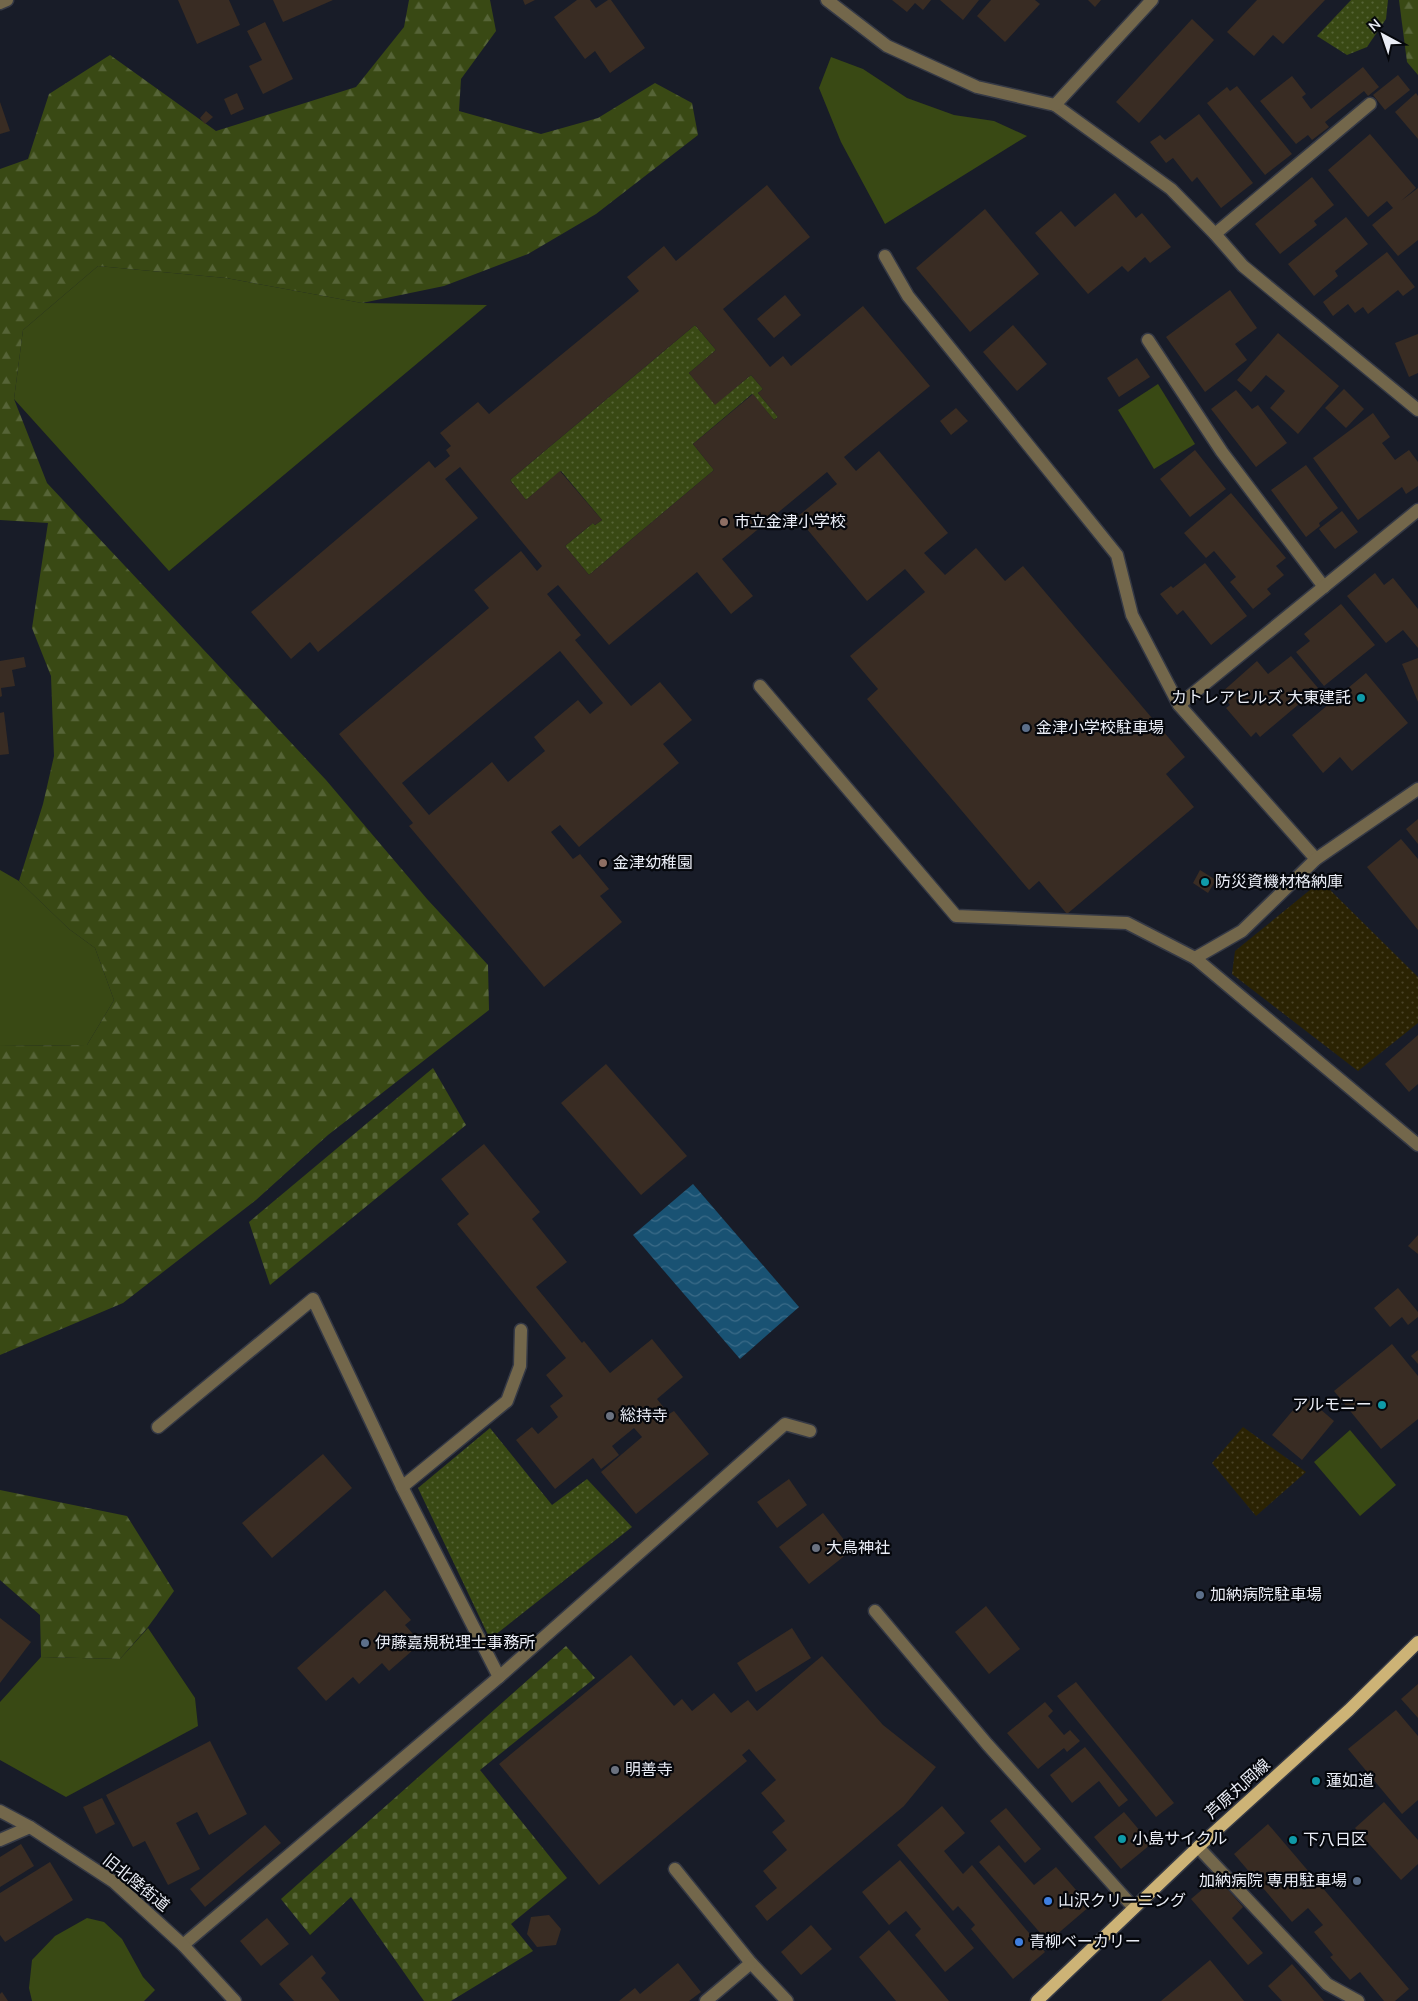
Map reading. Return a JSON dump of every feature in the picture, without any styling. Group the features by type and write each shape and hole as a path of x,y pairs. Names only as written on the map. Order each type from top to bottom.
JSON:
{"main road":[{"name":"芦原丸岡線","path":"1037,2001 1198,1847 1349,1710 1418,1642"}],"street":[{"path":"0,3 7,0"},
{"path":"827,0 887,46 977,87 1056,105 1171,189 1243,266 1418,410"},
{"path":"1056,105 1152,0"},
{"path":"1215,234 1370,104"},
{"path":"885,256 908,296 1117,555 1132,615 1179,705 1316,859"},
{"path":"1148,340 1222,452 1324,588"},
{"path":"1179,705 1418,510"},
{"path":"760,686 956,916 1127,923 1195,958 1418,1145"},
{"path":"1195,958 1242,931 1316,859 1418,788"},
{"path":"158,1427 313,1299 402,1487 499,1677"},
{"path":"402,1487 507,1401 520,1366 521,1330"},
{"path":"184,1945 499,1677 785,1424 810,1431"},
{"path":"874,1611 987,1744 1134,1908"},
{"name":"旧北陸街道","path":"0,1811 30,1827 114,1882 184,1945 235,2001"},
{"path":"0,1840 30,1827"},
{"path":"1198,1847 1327,1984 1358,2001"},
{"path":"675,1869 751,1963 787,2001"},
{"path":"706,2001 751,1963"}],"green space":[{"path":"409,0 490,0 496,31 461,79 459,111 541,134 598,118 655,83 692,103 698,135 596,214 528,254 444,286 362,303 226,278 98,266 23,330 14,399 47,483 326,780 427,899 488,965 489,1010 328,1135 256,1200 123,1303 0,1355 0,1046 87,1045 114,1000 95,948 69,929 19,881 43,804 54,756 51,676 32,628 48,523 0,520 0,169 28,159 49,94 110,55 216,131 356,87 404,27"},
{"path":"1351,0 1388,0 1386,19 1367,47 1347,55 1317,36"},
{"path":"1399,0 1418,0 1418,75 1407,62"},
{"path":"831,57 863,69 907,98 954,115 994,121 1027,136 885,224 841,142 819,88"},
{"path":"98,266 226,278 362,303 487,305 169,571 14,399 23,330"},
{"path":"695,325 716,350 689,373 715,404 751,375 763,389 758,393 778,417 774,420 752,394 693,444 714,470 589,575 565,546 593,523 595,525 602,520 561,471 526,500 510,480"},
{"path":"1158,384 1195,444 1154,469 1118,410"},
{"path":"0,870 19,881 69,929 95,948 114,1000 87,1045 0,1046"},
{"path":"433,1068 466,1125 270,1285 249,1222"},
{"path":"490,1428 552,1505 587,1479 632,1527 490,1639 418,1488"},
{"path":"1350,1430 1396,1485 1360,1516 1314,1462"},
{"path":"0,1490 127,1516 174,1591 148,1627 120,1659 41,1657 40,1615 0,1580"},
{"path":"148,1628 195,1698 198,1726 66,1797 0,1760 0,1702 41,1657 120,1659"},
{"path":"566,1646 595,1678 480,1770 567,1878 511,1924 533,1951 451,2001 424,2001 351,1897 310,1935 281,1899"},
{"path":"87,1918 104,1922 122,1939 143,1977 155,1990 144,2001 32,2001 29,1988 32,1960 55,1936"}],"sand":[{"path":"1321,881 1418,977 1418,1023 1358,1071 1232,974 1235,951"},
{"path":"1243,1427 1306,1472 1256,1516 1212,1463"}],"water":[{"path":"693,1184 799,1307 740,1359 633,1235"}],"building":[{"path":"178,0 229,0 240,25 197,44"},
{"path":"273,0 333,0 283,22"},
{"path":"523,0 535,0 525,5"},
{"path":"577,0 590,0 596,8 611,0 645,48 610,73 595,51 585,59 554,17"},
{"path":"892,0 931,0 923,10 915,3 907,12"},
{"path":"940,0 979,0 963,20"},
{"path":"991,0 1035,0 1040,4 1005,42 977,16"},
{"path":"1088,0 1101,0 1095,7"},
{"path":"1257,0 1325,0 1283,44 1273,35 1254,56 1227,32"},
{"path":"1192,19 1214,40 1139,123 1116,102"},
{"path":"265,22 293,79 263,94 249,66 262,60 247,31"},
{"path":"1363,67 1379,87 1368,96 1364,91 1325,122 1329,127 1312,140 1308,135 1296,144 1260,101 1292,76 1306,94 1302,97 1311,109"},
{"path":"1398,75 1410,90 1385,110 1373,95"},
{"path":"1237,86 1292,154 1265,175 1207,103 1227,87 1230,91"},
{"path":"237,93 244,109 231,115 224,99"},
{"path":"1416,93 1418,96 1418,139 1395,112"},
{"path":"0,102 10,131 0,134"},
{"path":"206,111 213,117 205,124 200,118"},
{"path":"1199,114 1253,183 1221,208 1197,177 1192,182 1173,158 1166,163 1150,142 1160,135 1165,140"},
{"path":"1370,134 1416,188 1401,201 1418,188 1418,240 1398,256 1372,225 1393,208 1387,201 1368,217 1328,170"},
{"path":"1312,177 1334,205 1314,221 1317,225 1280,254 1255,224"},
{"path":"767,185 810,237 723,309 770,367 783,356 791,366 863,306 930,386 844,457 856,471 879,451 948,533 924,553 945,575 976,548 1005,581 1023,566 1185,757 1166,774 1194,807 1067,914 1039,881 1029,890 867,699 878,689 850,656 925,592 905,569 867,601 797,517 837,484 827,472 722,559 753,596 731,614 697,572 609,645 558,585 547,594 581,635 575,640 631,706 660,682 692,720 663,744 679,763 579,847 560,825 551,832 573,859 580,854 609,889 600,896 622,922 544,987 409,826 413,823 339,734 489,608 474,590 521,551 537,571 542,566 460,467 445,479 478,518 318,652 310,642 291,659 251,612 429,461 435,468 450,456 446,450 451,446 440,433 478,402 489,414 639,291 627,277 664,246 676,261","holes":["695,325 716,350 689,373 715,405 751,375 763,389 758,393 778,417 774,420 753,394 693,444 714,470 589,575 565,546 593,523 595,525 602,520 560,471 526,500 510,480","560,651 603,703 590,714 578,700 534,737 545,751 508,782 492,762 429,815 402,783"]},
{"path":"1115,193 1136,218 1142,213 1171,247 1150,263 1145,257 1128,272 1122,266 1088,294 1035,233 1061,211 1075,227"},
{"path":"985,209 1039,274 970,332 916,268"},
{"path":"1346,217 1368,244 1335,271 1338,276 1314,296 1288,264"},
{"path":"1387,252 1415,287 1403,296 1398,290 1368,314 1363,307 1355,313 1348,304 1333,316 1323,302"},
{"path":"1230,290 1257,328 1235,344 1247,360 1205,392 1166,337"},
{"path":"785,295 801,315 774,338 757,319"},
{"path":"1013,325 1047,364 1017,391 983,352"},
{"path":"1278,333 1339,386 1298,434 1270,408 1285,391 1266,375 1251,392 1237,380"},
{"path":"1418,334 1418,373 1409,377 1395,343"},
{"path":"1137,358 1150,377 1119,397 1107,378"},
{"path":"1344,389 1364,409 1346,428 1325,408"},
{"path":"1236,390 1252,409 1258,405 1287,443 1256,467 1211,409"},
{"path":"956,408 968,421 951,435 940,421"},
{"path":"1373,413 1390,437 1382,443 1395,460 1409,450 1418,462 1418,486 1406,494 1402,487 1358,520 1313,458"},
{"path":"1195,450 1226,489 1190,517 1160,479"},
{"path":"1306,465 1338,508 1319,523 1320,526 1306,537 1271,490"},
{"path":"1231,493 1286,558 1276,566 1284,575 1267,589 1271,594 1253,609 1230,582 1236,577 1214,551 1206,558 1184,533"},
{"path":"1342,511 1358,532 1335,549 1319,529"},
{"path":"1205,563 1247,616 1211,645 1183,610 1177,615 1160,594 1171,586 1173,588"},
{"path":"1375,573 1384,585 1393,578 1418,609 1418,648 1403,630 1386,643 1347,596"},
{"path":"1341,604 1375,645 1324,686 1296,652 1310,641 1304,634"},
{"path":"1291,656 1318,688 1260,737 1256,732 1251,737 1226,708 1230,705 1221,693 1257,661 1268,674"},
{"path":"24,657 26,667 12,670 15,686 1,688 2,696 0,697 0,661"},
{"path":"1418,658 1418,702 1402,664"},
{"name":"カトレアヒルズ 大東建託","path":"1366,673 1408,723 1352,771 1340,757 1323,773 1292,735"},
{"path":"4,712 9,754 0,755 0,713"},
{"path":"1418,819 1418,844 1406,829"},
{"path":"1401,839 1418,859 1418,930 1367,867"},
{"name":"防災資機材格納庫","path":"1200,870 1216,880 1208,893 1193,883"},
{"path":"1418,1035 1418,1084 1409,1092 1385,1064"},
{"path":"606,1064 687,1156 641,1195 561,1103"},
{"path":"484,1144 540,1212 532,1219 567,1262 536,1287 582,1343 584,1341 610,1373 652,1339 683,1377 657,1399 669,1414 674,1411 709,1454 636,1514 601,1472 642,1437 634,1428 612,1446 619,1455 601,1469 593,1458 555,1489 516,1440 532,1427 538,1434 558,1417 550,1406 563,1396 546,1375 566,1358 457,1224 469,1214 441,1179"},
{"path":"1418,1235 1418,1254 1408,1246"},
{"path":"1398,1288 1418,1312 1418,1317 1408,1325 1402,1317 1390,1327 1374,1308"},
{"name":"アルモニー","path":"1392,1344 1418,1376 1418,1419 1381,1449 1334,1391"},
{"path":"1418,1350 1418,1364 1411,1356"},
{"path":"1305,1396 1334,1421 1302,1460 1272,1435"},
{"path":"323,1454 352,1488 272,1558 242,1523"},
{"path":"789,1479 807,1505 777,1528 757,1502"},
{"name":"大鳥神社","path":"823,1513 852,1550 809,1584 779,1547"},
{"path":"385,1590 411,1620 405,1625 421,1643 389,1671 382,1663 359,1684 353,1677 326,1701 297,1668"},
{"path":"986,1606 1020,1649 989,1674 955,1632"},
{"path":"0,1618 31,1642 0,1683"},
{"path":"792,1628 811,1658 756,1692 737,1663"},
{"path":"631,1655 674,1706 682,1699 692,1711 714,1693 731,1713 748,1700 757,1711 822,1656 883,1725 936,1767 904,1806 767,1921 755,1906 777,1888 763,1871 787,1850 772,1832 785,1821 761,1793 776,1780 749,1749 742,1755 747,1761 599,1885 499,1764"},
{"path":"1076,1682 1174,1803 1156,1817 1057,1696"},
{"path":"1418,1684 1418,1718 1401,1699"},
{"path":"1045,1702 1053,1711 1048,1716 1064,1735 1070,1730 1080,1741 1067,1752 1064,1748 1038,1769 1007,1733"},
{"path":"1396,1710 1418,1736 1418,1800 1402,1814 1348,1749"},
{"path":"210,1741 247,1814 209,1835 197,1812 176,1823 200,1869 168,1885 145,1841 133,1847 106,1795"},
{"path":"1085,1747 1128,1800 1119,1807 1099,1781 1072,1803 1050,1775"},
{"path":"102,1798 115,1824 96,1834 83,1807"},
{"path":"1384,1802 1418,1840 1418,1864 1401,1880 1355,1828"},
{"path":"942,1806 965,1833 944,1851 963,1874 972,1865 1045,1952 1013,1979 971,1929 975,1925 958,1906 953,1911 897,1845"},
{"path":"1006,1808 1041,1849 1025,1863 990,1821"},
{"name":"小島サイクル","path":"1124,1812 1151,1844 1121,1869 1094,1837"},
{"path":"1268,1824 1409,1989 1395,2001 1384,2001 1360,1972 1350,1980 1330,1957 1333,1955 1314,1932 1323,1925 1308,1908 1292,1922 1234,1854"},
{"path":"265,1825 281,1843 205,1907 190,1889"},
{"name":"下八日区","path":"1293,1833 1300,1841 1293,1846 1287,1838"},
{"path":"21,1844 34,1866 0,1887 0,1857"},
{"path":"999,1845 1034,1885 1056,1867 1090,1906 1048,1942 979,1862"},
{"path":"900,1860 974,1948 945,1972 915,1935 921,1929 906,1911 889,1925 862,1892"},
{"path":"50,1862 73,1900 5,1942 0,1935 0,1893"},
{"path":"1217,1877 1243,1907 1232,1918 1263,1953 1248,1965 1191,1899"},
{"path":"549,1915 561,1929 556,1945 537,1947 527,1934 531,1917"},
{"path":"267,1918 289,1944 261,1966 240,1941"},
{"path":"811,1925 832,1949 801,1975 781,1952"},
{"path":"889,1930 949,2001 896,2001 859,1957"},
{"path":"312,1955 326,1973 321,1978 340,2001 294,2001 279,1984"},
{"path":"1210,1960 1244,2001 1161,2001"},
{"path":"678,1963 701,1992 689,2001 619,2001 635,1988 640,1994"},
{"path":"1292,1964 1324,2001 1282,2001 1268,1986"},
{"path":"2,1992 8,2001 0,2001 0,1994"}],"place":[{"name":"市立金津小学校","path":"724,522"},
{"name":"カトレアヒルズ 大東建託","path":"1361,698"},
{"name":"金津小学校駐車場","path":"1026,728"},
{"name":"金津幼稚園","path":"603,863"},
{"name":"防災資機材格納庫","path":"1205,882"},
{"name":"アルモニー","path":"1382,1405"},
{"name":"総持寺","path":"610,1416"},
{"name":"大鳥神社","path":"816,1548"},
{"name":"加納病院駐車場","path":"1200,1595"},
{"name":"伊藤嘉規税理士事務所","path":"365,1643"},
{"name":"明善寺","path":"615,1770"},
{"name":"蓮如道","path":"1316,1781"},
{"name":"小島サイクル","path":"1122,1839"},
{"name":"下八日区","path":"1293,1840"},
{"name":"加納病院 専用駐車場","path":"1357,1881"},
{"name":"山沢クリーニング","path":"1048,1901"},
{"name":"青柳ベーカリー","path":"1019,1942"}]}
